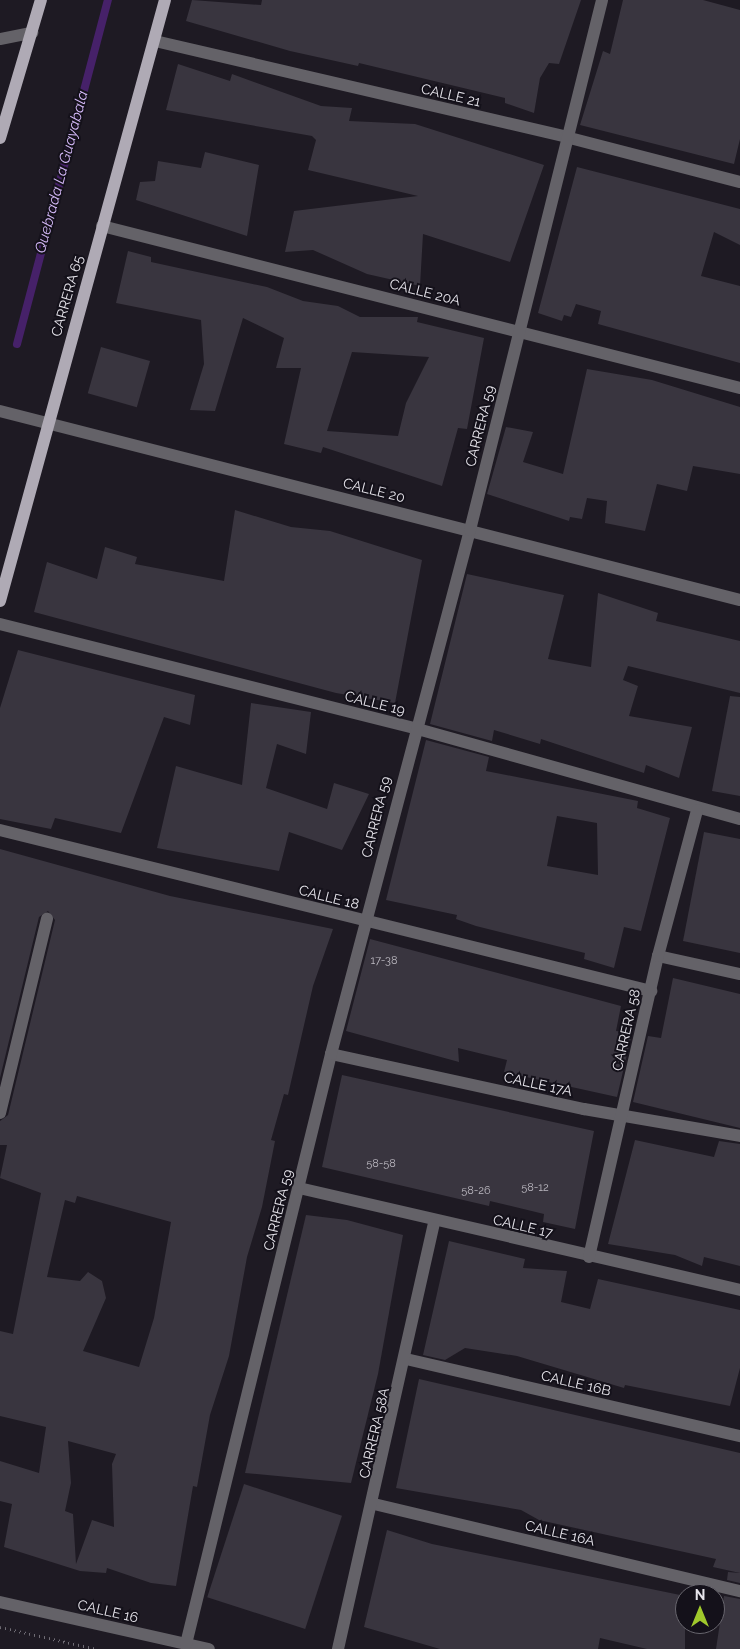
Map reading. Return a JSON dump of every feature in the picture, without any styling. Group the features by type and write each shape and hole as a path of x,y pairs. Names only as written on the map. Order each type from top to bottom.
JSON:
{"main road":[{"path":"0,138 41,0"},
{"name":"CARRERA 65","path":"0,601 45,424 165,0"}],"street":[{"name":"CARRERA 59","path":"186,1644 331,1054 414,728 470,530 566,137 602,0"},
{"path":"0,39 32,33"},
{"name":"CALLE 21","path":"154,42 566,137 740,182"},
{"name":"CALLE 20A","path":"102,226 740,388"},
{"name":"CALLE 20","path":"0,411 740,600"},
{"name":"CALLE 19","path":"0,624 414,728 697,810 740,819"},
{"name":"CARRERA 58","path":"589,1257 658,956 697,810"},
{"name":"CALLE 18","path":"0,830 365,922 651,991"},
{"path":"0,1113 47,919"},
{"path":"658,956 740,974"},
{"name":"CALLE 17A","path":"331,1054 622,1114 740,1136"},
{"name":"CALLE 17","path":"299,1188 434,1222 740,1290"},
{"name":"CARRERA 58A","path":"338,1649 374,1504 434,1222"},
{"name":"CALLE 16B","path":"406,1359 740,1436"},
{"name":"CALLE 16A","path":"374,1504 740,1591"},
{"name":"CALLE 16","path":"0,1602 209,1649"}],"path":[{"path":"0,1627 97,1649"}],"building":[{"path":"192,0 261,5 262,0 581,0 559,64 549,63 540,78 534,113 505,103 505,98 359,63 358,66 290,51 186,21"},
{"path":"623,0 703,0 740,10 740,139 734,164 580,125 603,51 610,54"},
{"path":"178,64 230,81 232,74 321,106 352,108 349,121 415,124 544,165 510,262 423,234 420,286 367,274 313,250 285,252 294,211 418,196 308,170 316,140 312,136 166,110"},
{"path":"205,152 259,165 247,236 136,200 140,182 155,181 158,161 201,168"},
{"path":"577,167 740,209 740,245 714,232 701,276 740,286 740,363 598,324 601,311 576,304 571,317 564,315 562,321 538,313"},
{"path":"128,251 151,257 151,262 267,287 303,301 338,306 360,317 418,317 417,322 484,338 467,429 458,428 442,486 323,447 321,453 284,444 301,368 276,368 284,338 243,318 215,411 190,410 204,364 201,320 116,303","holes":["352,352 429,357 406,403 398,436 327,431"]},
{"path":"101,347 150,361 137,407 88,393"},
{"path":"587,369 652,380 740,407 740,474 693,466 687,491 657,484 645,531 605,523 607,501 587,498 582,519 570,517 569,521 487,494 506,427 533,432 523,462 563,474"},
{"path":"235,510 291,527 330,531 422,560 395,703 336,693 34,612 47,562 97,579 105,547 137,557 135,564 224,581"},
{"path":"467,574 564,595 548,659 591,667 598,593 658,613 656,621 740,641 740,693 628,666 623,680 638,686 629,716 692,727 679,778 646,765 644,773 541,739 540,744 494,730 492,741 430,724"},
{"path":"18,650 195,695 190,725 164,717 121,833 55,818 51,829 0,819 0,708"},
{"path":"730,696 740,697 740,796 712,791"},
{"path":"251,703 311,712 306,754 277,744 266,788 327,809 334,783 369,794 342,850 289,832 279,871 157,848 176,766 242,785"},
{"path":"426,740 489,757 486,771 638,801 637,808 670,818 641,931 624,927 614,968 584,959 585,953 476,926 456,919 457,915 386,900","holes":["557,816 597,823 598,875 547,866"]},
{"path":"704,832 740,839 740,953 683,941"},
{"path":"0,849 170,896 333,929 313,986 288,1095 284,1094 271,1140 275,1141 262,1207 247,1257 229,1356 210,1415 197,1487 193,1486 176,1586 151,1583 107,1568 106,1573 80,1571 4,1547 12,1504 0,1501 0,1461 39,1473 46,1427 0,1416 0,1331 13,1334 41,1193 0,1178 7,1145 0,1145 0,1121 8,1115 55,920 48,911 39,917 0,1078","holes":["77,1196 171,1222 154,1318 139,1367 83,1351 106,1298 102,1281 88,1272 80,1281 47,1277 65,1200 75,1203","68,1441 116,1454 112,1464 114,1527 92,1520 76,1564 73,1514 65,1511 71,1483"]},
{"path":"370,939 621,1006 616,1031 632,1033 617,1097 504,1072 507,1060 458,1048 459,1062 346,1031"},
{"path":"673,978 740,994 740,1128 633,1102 648,1036 661,1038"},
{"path":"342,1075 594,1131 575,1229 543,1222 544,1214 490,1201 489,1206 322,1167"},
{"path":"635,1140 714,1157 719,1141 740,1144 740,1266 704,1257 702,1266 675,1255 608,1244"},
{"path":"306,1215 347,1220 403,1235 378,1374 351,1483 245,1473"},
{"path":"449,1241 525,1259 523,1268 567,1271 561,1302 590,1309 598,1279 740,1310 740,1368 730,1406 625,1385 624,1388 517,1356 465,1348 445,1360 423,1355"},
{"path":"419,1379 740,1453 740,1573 713,1567 716,1559 539,1520 521,1510 396,1488"},
{"path":"244,1484 342,1516 305,1629 207,1597"},
{"path":"387,1530 432,1544 675,1594 675,1634 685,1634 685,1649 647,1649 600,1638 598,1649 440,1649 364,1627"},
{"path":"728,1572 740,1573 740,1583 727,1580"},
{"path":"725,1596 740,1599 740,1649 716,1649 718,1634 725,1634"}],"waterway":[{"name":"Quebrada La Guayabala","path":"17,344 108,0"}]}
